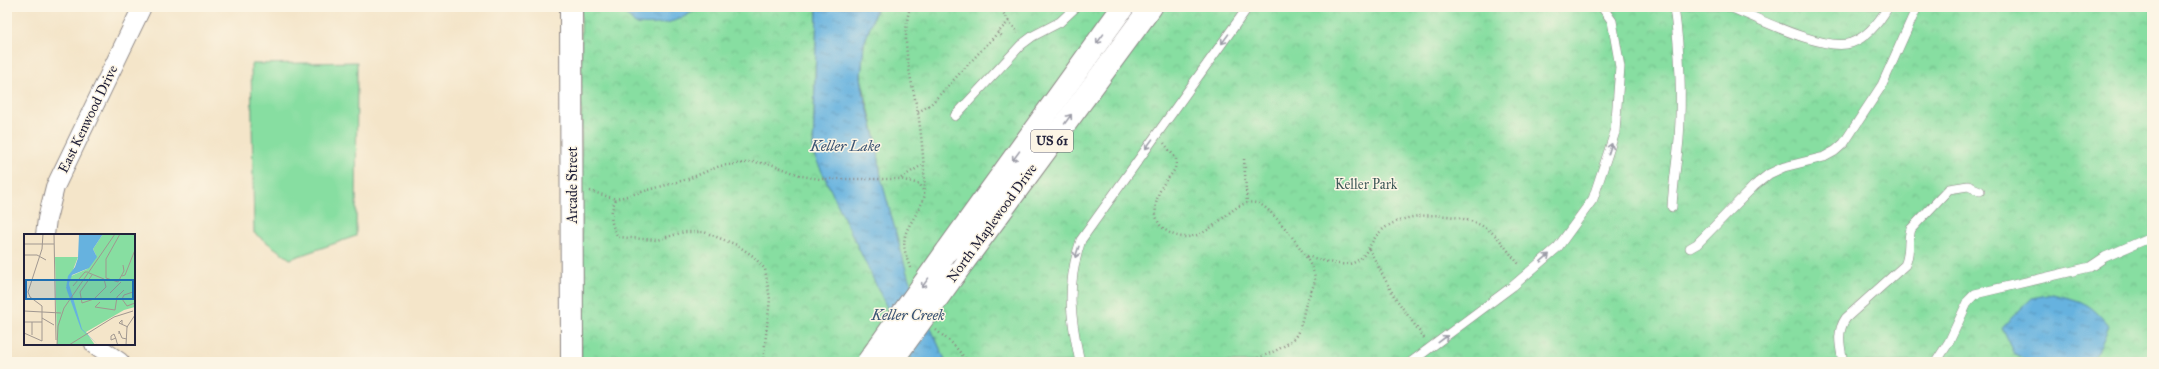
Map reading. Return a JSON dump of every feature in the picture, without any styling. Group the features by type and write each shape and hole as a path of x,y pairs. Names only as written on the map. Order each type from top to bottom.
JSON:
{"main road":[{"name":"Arcade Street","path":"571,7 572,362"},
{"name":"North Maplewood Drive","path":"868,362 1123,7"},
{"name":"North Maplewood Drive","path":"891,362 1151,7"}],"street":[{"name":"East Kenwood Drive","path":"45,234 47,219 55,187 142,7"},
{"path":"95,345 120,362"}],"lane":[{"path":"955,116 1025,42 1033,36 1060,22 1076,7"},
{"path":"1080,362 1070,304 1073,265 1080,240 1248,7"},
{"path":"1411,362 1528,273 1558,247 1593,200 1615,132 1620,67 1612,21 1602,7"},
{"path":"1672,207 1673,179 1679,140 1681,55 1674,7"},
{"path":"1730,7 1815,41 1834,45 1851,43 1863,36 1881,19 1888,7"},
{"path":"1690,248 1698,244 1754,186 1769,174 1784,167 1824,156 1835,151 1844,143 1882,85 1917,7"},
{"path":"1843,362 1839,335 1841,326 1846,318 1905,265 1909,257 1908,237 1911,229 1950,189 1968,186 1980,191"},
{"path":"1936,362 1949,342 1968,301 1975,294 2090,267 2105,257 2149,238 2152,234"}],"path":[{"path":"910,7 906,28 906,45 918,112 925,194"},
{"path":"999,7 1025,42"},
{"path":"918,112 930,105 1009,21"},
{"path":"998,32 1002,36"},
{"path":"1158,132 1167,149 1176,159 1175,167 1162,186 1155,212 1160,225 1169,233 1180,237 1197,236 1205,233 1234,208 1252,202 1263,206 1279,221 1307,256 1315,279 1306,300 1302,318 1294,338 1276,350 1248,362"},
{"path":"1244,159 1247,204"},
{"path":"585,189 616,199 688,179 720,166 752,162 771,164 802,176 820,179 892,179"},
{"path":"900,179 922,164"},
{"path":"616,199 610,211 611,226 618,238 657,240 684,232 704,232 736,245 753,256 765,268 770,299 763,362"},
{"path":"1307,256 1321,260 1349,264 1362,257 1378,234 1391,224 1428,216 1454,217 1477,223 1492,232 1528,273"},
{"path":"1369,249 1405,313 1431,347"}],"green space":[{"name":"Keller Park","path":"581,7 817,7 813,153 881,178 877,144 861,77 864,44 877,7 2152,7 2152,362 581,362"},
{"path":"357,62 356,236 290,259 254,233 251,64"}],"water":[{"path":"619,7 698,7 677,20 661,24 635,24"},
{"name":"Keller Lake","path":"817,7 877,7 864,44 861,77 864,95 877,144 881,178 908,277 946,362 913,362 813,153"},
{"path":"2052,294 2085,304 2096,312 2109,326 2098,352 2088,362 2030,362 2015,354 2002,327 2032,298"}],"water label":[{"name":"Keller Creek","path":"908,315"}]}
